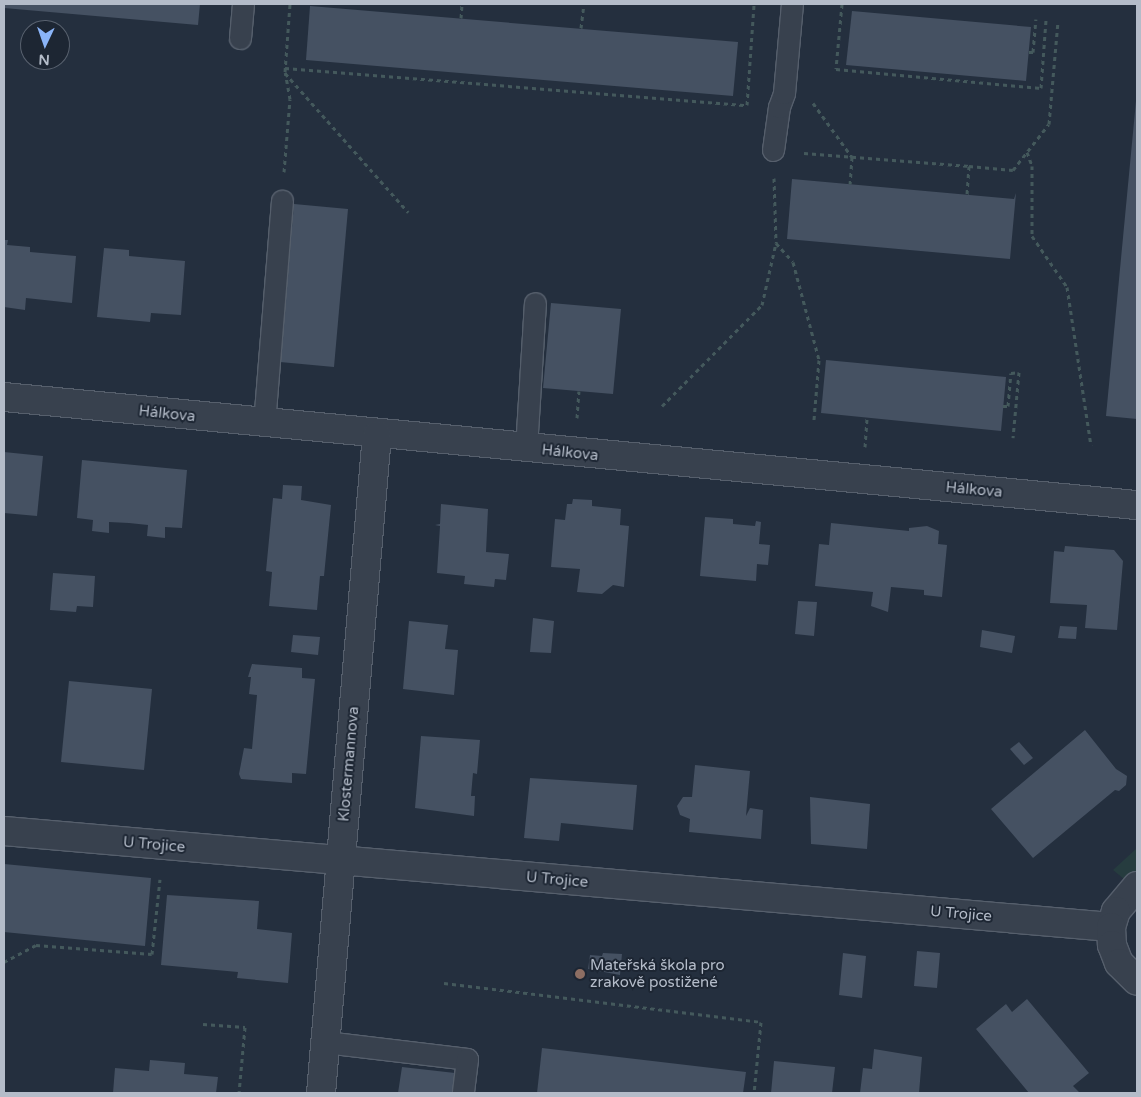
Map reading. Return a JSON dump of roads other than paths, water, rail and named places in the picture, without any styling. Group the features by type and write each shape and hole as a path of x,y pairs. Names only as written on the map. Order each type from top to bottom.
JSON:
{"street":[{"name":"Hálkova","path":"4,397 377,435 1137,505"},
{"name":"Klostermannova","path":"321,1093 377,435"},
{"name":"U Trojice","path":"4,831 341,862 1111,927"},
{"path":"1137,886 1116,911 1111,927 1112,946 1119,963 1137,981"}],"lane":[{"path":"240,38 243,4"},
{"path":"773,150 786,66 792,4"},
{"path":"264,424 282,201"},
{"path":"526,448 535,303"},
{"path":"325,1042 467,1059 463,1093"}],"place":[{"name":"Mateřská škola pro zrakově postižené","path":"580,974"}]}
